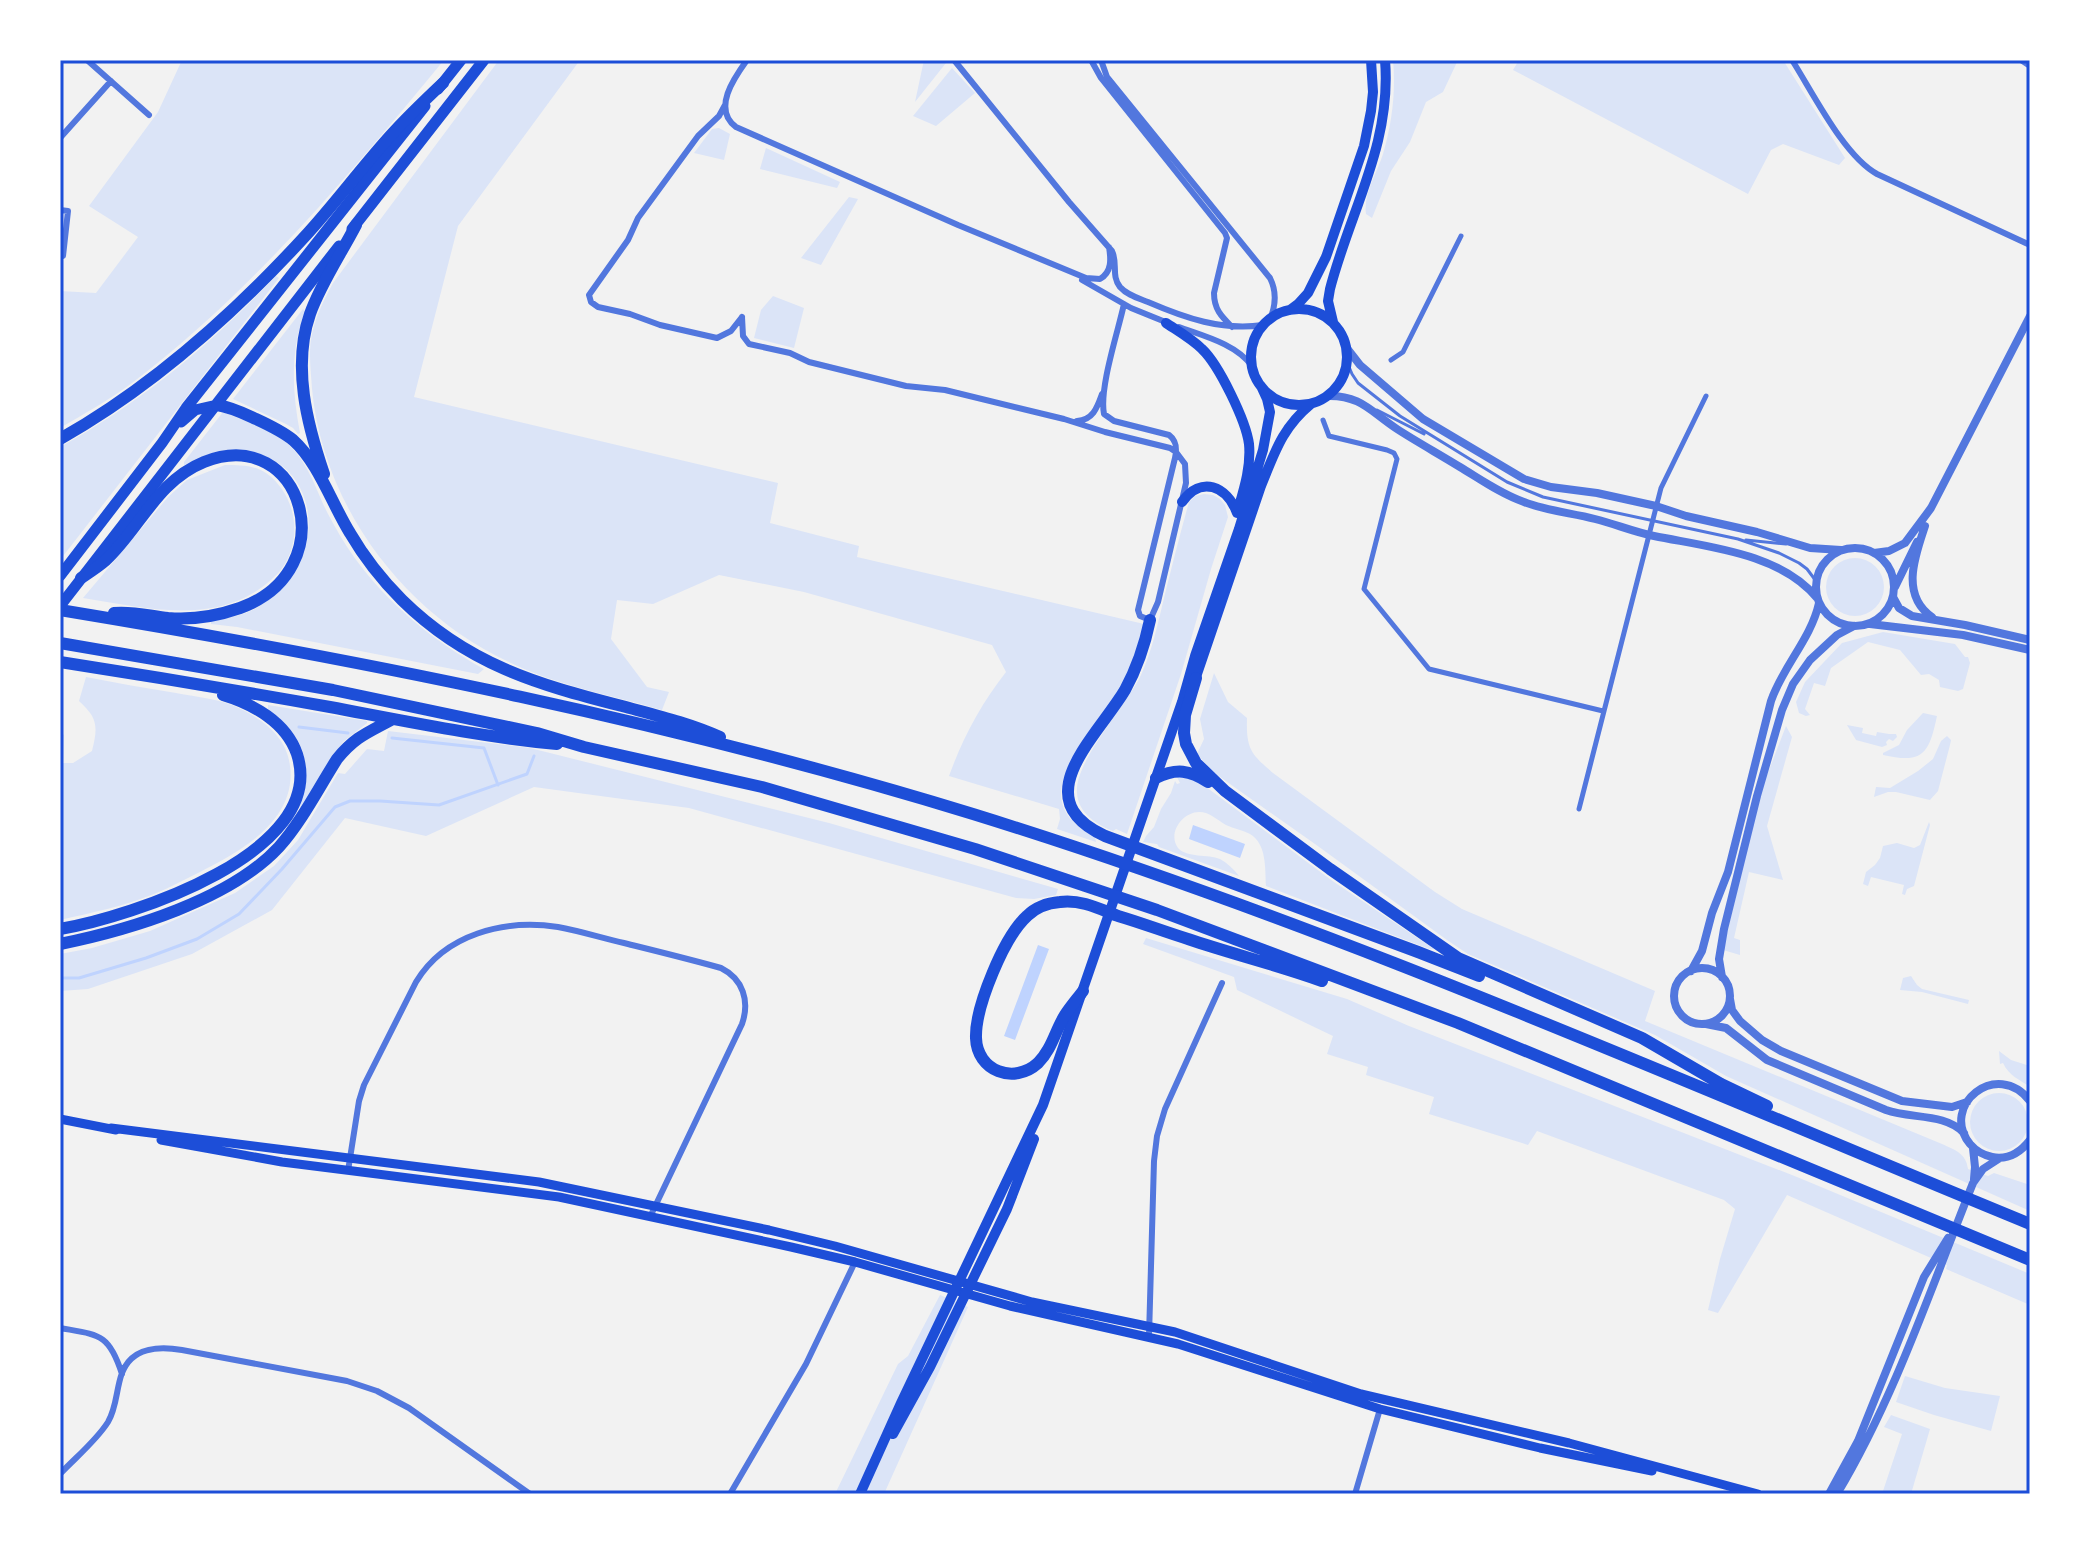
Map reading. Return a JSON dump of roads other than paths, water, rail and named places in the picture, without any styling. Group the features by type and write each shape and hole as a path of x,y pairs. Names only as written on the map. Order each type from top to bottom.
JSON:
{"highway":[{"path":"60,576 186,408 461,60"},
{"path":"484,60 60,608 255,643 575,707 748,750 976,815 1246,907 1448,984 2030,1224"},
{"path":"60,439 149,380 218,323 307,234 389,137 443,83"},
{"path":"336,507 310,429 302,358 312,310 356,225"},
{"path":"162,443 195,410 217,405 235,409 272,427 292,440 306,455 360,548 393,591 427,623 471,653 517,675 694,726 748,750"},
{"path":"81,578 105,561 144,511 178,477 213,459 242,457 269,466 287,481 301,511 301,543 292,566 269,592 245,606 216,615 185,618 123,612 91,615"},
{"path":"1150,620 1143,649 1129,682 1069,776 1068,802 1083,824 1105,836 1479,976 1544,996"},
{"path":"60,643 333,690 537,733 584,747 762,787 975,849 1157,910 1458,1023 2030,1260"},
{"path":"60,662 391,720 523,741 584,747"},
{"path":"60,929 119,916 147,906 232,865 280,826 299,787 300,770 293,744 279,725 267,716 236,699 135,673"},
{"path":"1196,678 1185,715 1186,744 1196,763 1225,791"},
{"path":"60,944 157,918 219,890 251,871 288,837 346,748 367,731 391,720"},
{"path":"1156,778 1172,771 1192,772 1225,791 1447,951 1485,971 1661,1047 1807,1131"},
{"path":"1083,991 1064,1017 1045,1054 1032,1067 1009,1075 1000,1073 982,1057 976,1040 979,1017 1001,953 1027,915 1047,904 1065,901 1079,902 1310,976 1395,1008 1458,1023"}],"main road":[{"path":"862,1491 930,1367 962,1288 1013,1195 1029,1154 1255,478 1270,418 1270,406 1252,366 1254,342 1267,322 1298,304 1308,293 1326,257 1370,121 1371,60"},
{"path":"1334,324 1328,296 1382,130 1387,94 1385,60"},
{"path":"1182,702 1196,678 1273,456 1293,420 1311,404 1327,396 1341,381 1347,362 1342,335 1334,324 1313,311 1289,310"},
{"path":"1166,323 1207,354 1245,426 1249,458 1232,549"},
{"path":"1261,386 1283,402 1311,404"},
{"path":"1182,502 1199,488 1215,488 1229,497 1237,514"},
{"path":"60,1119 257,1159 536,1193 855,1262 1149,1331 1187,1335 1361,1394 1569,1443 1758,1494"},
{"path":"111,1128 539,1182 822,1243 962,1288"},
{"path":"1149,1331 1191,1348 1380,1409 1610,1464 1683,1475"}],"street":[{"path":"87,60 149,115"},
{"path":"747,60 732,84 719,116 698,136 638,218 628,240 589,295 591,302 598,307 638,316 660,325 717,338 731,331 742,317 743,336 749,344 906,386 937,388 1072,421 1162,445 1176,452 1187,470 1186,483 1158,602 1150,620 1140,616 1138,610 1176,452 1169,435 1106,417 1103,406 1106,383 1124,304"},
{"path":"954,60 1115,255 1114,274 1127,293 1181,316 1232,327 1267,322 1274,309 1275,292 1267,273 1107,77 1101,60"},
{"path":"961,69 968,60"},
{"path":"1091,60 1098,74 1225,233 1227,238 1214,301 1219,314 1232,327"},
{"path":"1792,60 1849,149 1865,166 2030,245"},
{"path":"2021,60 2030,66"},
{"path":"60,138 111,81"},
{"path":"725,105 728,119 736,127 1068,272 1124,304 1234,349 1252,366"},
{"path":"60,123 68,130"},
{"path":"60,210 68,211 63,256"},
{"path":"1391,360 1403,352 1461,236"},
{"path":"1068,272 1091,279 1104,277 1111,260 1109,247"},
{"path":"1940,621 1922,609 1912,589 1925,526 1931,508 2030,316"},
{"path":"1346,347 1366,371 1423,419 1524,479 1551,487 1656,506 1801,546 1823,550 1861,548 1874,553 1888,565 1899,608 1907,614 2030,640"},
{"path":"1072,421 1084,420 1094,413 1106,383"},
{"path":"1327,396 1349,398 1365,405 1396,428 1507,495 1540,507 1756,560 1796,579 1807,587 1833,619 1854,626"},
{"path":"1579,809 1661,488 1706,396"},
{"path":"1323,420 1329,436 1387,450 1394,453 1397,459 1364,589 1429,669 1603,711"},
{"path":"1874,553 1889,551 1905,543 1931,508"},
{"path":"1722,977 1719,959 1724,929 1757,796 1786,700 1798,675 1837,635 1876,620 1885,612 1900,573 1925,526"},
{"path":"1841,550 1824,562 1816,581 1818,600 1813,625 1782,676 1771,701 1728,872 1701,956 1691,971 1681,978 1677,986 1676,1004 1689,1020 1726,1028 1763,1057 1892,1112 1949,1122 1964,1133"},
{"path":"1865,624 1963,635 2030,650"},
{"path":"348,1171 364,1085 416,982 427,967 450,946 478,933 521,925 555,927 721,968 734,977 745,996 742,1024 650,1217"},
{"path":"1691,971 1709,969 1722,977 1727,984 1732,1010 1740,1021 1781,1051 1902,1101 1952,1107 1967,1102"},
{"path":"1149,1331 1153,1171 1157,1136 1165,1109 1222,983"},
{"path":"1706,1024 1722,1015 1730,999"},
{"path":"1973,1183 1975,1167 1972,1147 1964,1133 1962,1117 1967,1102 1979,1089 1998,1084 2015,1087 2030,1101"},
{"path":"1837,1494 1892,1387 1973,1183 1983,1169 2000,1158 2016,1153 2030,1140"},
{"path":"1972,1147 1985,1155 2000,1158"},
{"path":"1829,1494 1858,1441 1924,1277 1958,1220"},
{"path":"730,1494 806,1364 855,1262"},
{"path":"60,1328 105,1340 122,1374"},
{"path":"60,1474 109,1420 122,1374 135,1356 148,1349 163,1348 357,1384 377,1391 405,1405 530,1494"},
{"path":"1355,1494 1380,1409"}],"lane":[{"path":"1347,362 1355,378 1370,394 1441,443"},
{"path":"1365,405 1441,443 1527,492 1738,539 1801,546"},
{"path":"1738,539 1799,563 1816,581"}],"water":[{"path":"1193,825 1245,844 1240,858 1189,839"},
{"path":"1038,945 1049,949 1015,1040 1004,1036"}],"waterway":[{"path":"299,727 348,733"},
{"path":"392,738 484,748 498,785"},
{"path":"60,978 79,978 146,958 197,939 239,914 335,807 350,801 439,805 527,774 534,756"}]}
